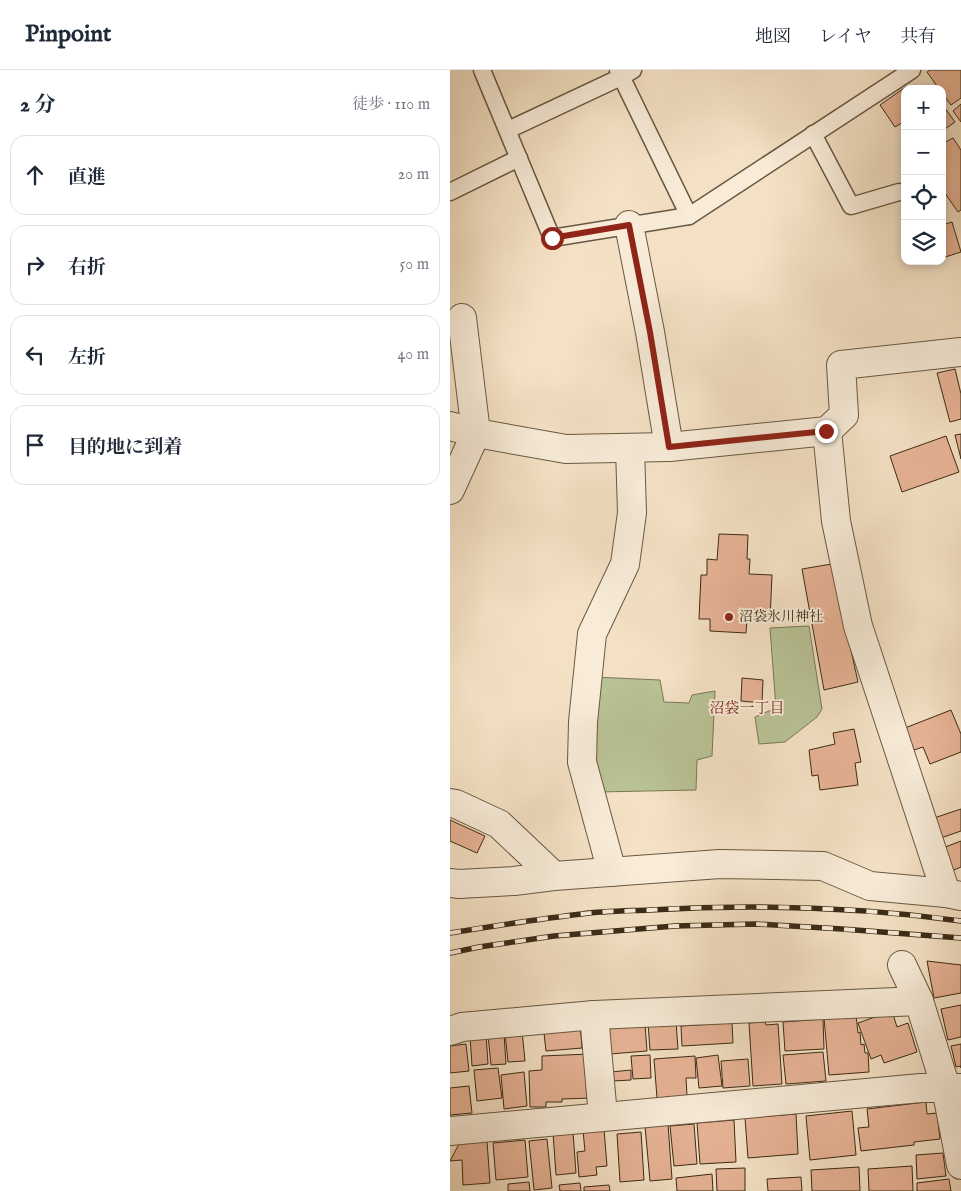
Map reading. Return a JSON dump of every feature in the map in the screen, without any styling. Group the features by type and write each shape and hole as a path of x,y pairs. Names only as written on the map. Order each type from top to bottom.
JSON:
{"street":[{"path":"629,225 650,332 669,447"},
{"path":"450,490 476,433 462,318"},
{"path":"450,426 476,433 566,449 669,447 826,431 844,414 841,365 961,352"},
{"path":"450,883 514,881 554,876 720,864 823,866 870,886 954,895 858,626 836,521 826,431"},
{"path":"612,872 582,762 583,722 592,634 625,564 632,513 630,448"},
{"path":"450,803 498,824 554,876"},
{"path":"902,965 919,1001 954,1088 961,1165"},
{"path":"450,1031 462,1027 594,1015 919,1001"},
{"path":"594,1015 603,1116"},
{"path":"450,1130 921,1088 954,1088"}],"lane":[{"path":"482,70 552,238 689,216 912,70"},
{"path":"508,130 624,72 689,216"},
{"path":"814,134 851,206 899,192"},
{"path":"450,192 518,158"}],"green space":[{"path":"809,626 822,709 817,717 785,742 759,744 755,717 776,708 770,628"},
{"path":"593,677 660,680 664,702 689,703 692,695 715,691 712,756 697,760 696,790 598,792 588,763"}],"building":[{"path":"930,70 961,70 961,98 951,105 946,98 946,85 936,85 927,72"},
{"path":"901,90 901,123 895,127 880,105"},
{"path":"961,104 961,122 953,111"},
{"path":"946,110 955,122 946,128"},
{"path":"953,138 961,150 961,210 958,212 946,195 946,142"},
{"path":"952,222 961,252 946,257 946,224"},
{"path":"955,369 961,394 961,419 950,422 937,373"},
{"path":"961,434 961,459 955,435"},
{"path":"946,436 959,472 902,492 890,456"},
{"path":"719,534 748,535 747,559 750,559 749,574 772,575 770,620 747,619 746,633 710,631 710,619 699,619 701,575 707,575 707,559 717,560"},
{"path":"832,564 858,682 824,690 802,569"},
{"path":"742,678 763,680 762,703 741,701"},
{"path":"951,710 961,734 961,752 930,764 923,747 914,750 905,728"},
{"path":"854,729 861,762 855,763 858,785 820,790 818,775 812,776 809,750 835,744 833,733"},
{"path":"961,809 961,831 938,839 931,819"},
{"path":"450,820 485,836 477,853 450,841"},
{"path":"961,841 961,867 949,872 940,849"},
{"path":"927,961 961,965 961,993 934,998"},
{"path":"961,1005 961,1037 948,1040 941,1009"},
{"path":"892,1011 897,1027 908,1023 917,1052 884,1063 881,1055 871,1059 858,1023"},
{"path":"856,1015 861,1045 864,1044 865,1053 868,1053 869,1072 829,1075 824,1018"},
{"path":"823,1019 824,1049 785,1051 783,1022"},
{"path":"580,1021 582,1048 546,1051 543,1024"},
{"path":"676,1021 678,1049 650,1050 648,1023"},
{"path":"765,1022 766,1025 778,1024 782,1084 753,1086 749,1023"},
{"path":"732,1023 733,1043 682,1046 681,1026"},
{"path":"645,1024 647,1051 610,1054 608,1027"},
{"path":"522,1031 525,1061 508,1062 505,1033"},
{"path":"486,1034 488,1064 472,1066 470,1036"},
{"path":"504,1034 506,1064 491,1065 488,1035"},
{"path":"466,1044 469,1071 450,1073 450,1046"},
{"path":"961,1044 961,1066 956,1067 951,1046"},
{"path":"823,1052 826,1081 786,1084 783,1055"},
{"path":"590,1054 591,1098 562,1099 562,1102 546,1102 546,1107 530,1107 529,1071 542,1070 542,1056"},
{"path":"650,1055 651,1078 633,1079 631,1056"},
{"path":"718,1055 722,1086 699,1088 696,1058"},
{"path":"695,1056 696,1078 686,1078 687,1096 657,1098 654,1059"},
{"path":"748,1059 750,1086 723,1088 721,1061"},
{"path":"498,1068 502,1098 477,1101 474,1070"},
{"path":"631,1070 631,1080 612,1081 611,1072"},
{"path":"524,1072 527,1106 504,1109 501,1075"},
{"path":"469,1086 472,1113 450,1115 450,1088"},
{"path":"926,1102 927,1114 937,1113 940,1139 914,1142 914,1145 861,1151 858,1128 869,1127 867,1109"},
{"path":"852,1111 856,1155 810,1160 806,1116"},
{"path":"796,1114 798,1154 748,1158 745,1118"},
{"path":"734,1120 736,1162 700,1164 697,1123"},
{"path":"668,1124 672,1179 650,1181 645,1126"},
{"path":"694,1124 697,1164 674,1166 670,1126"},
{"path":"604,1129 607,1166 596,1167 597,1175 579,1177 577,1152 585,1151 583,1131"},
{"path":"573,1132 576,1173 556,1175 553,1133"},
{"path":"641,1132 644,1180 620,1182 617,1134"},
{"path":"547,1139 552,1188 534,1190 529,1141"},
{"path":"525,1140 528,1177 496,1180 493,1143"},
{"path":"487,1141 490,1183 463,1185 462,1160 450,1161 459,1144"},
{"path":"943,1153 946,1176 917,1179 916,1155"},
{"path":"912,1166 913,1191 869,1191 868,1169"},
{"path":"859,1167 860,1191 812,1191 811,1170"},
{"path":"745,1168 745,1191 717,1191 716,1169"},
{"path":"712,1174 713,1191 677,1191 676,1178"},
{"path":"801,1177 802,1191 768,1191 767,1179"},
{"path":"949,1179 951,1191 917,1191 917,1183"},
{"path":"529,1182 530,1191 508,1191 508,1184"},
{"path":"580,1183 581,1191 560,1191 559,1185"},
{"path":"609,1185 610,1191 584,1191 584,1187"}],"railway":[{"path":"450,933 590,913 728,907 845,910 961,921"},
{"path":"450,953 554,936 675,926 756,924 961,938"}],"place":[{"name":"沼袋氷川神社","path":"729,617"}],"district":[{"name":"沼袋一丁目","path":"747,708"}],"route":[{"path":"552,238 629,225 650,332 669,447 826,431"}]}
